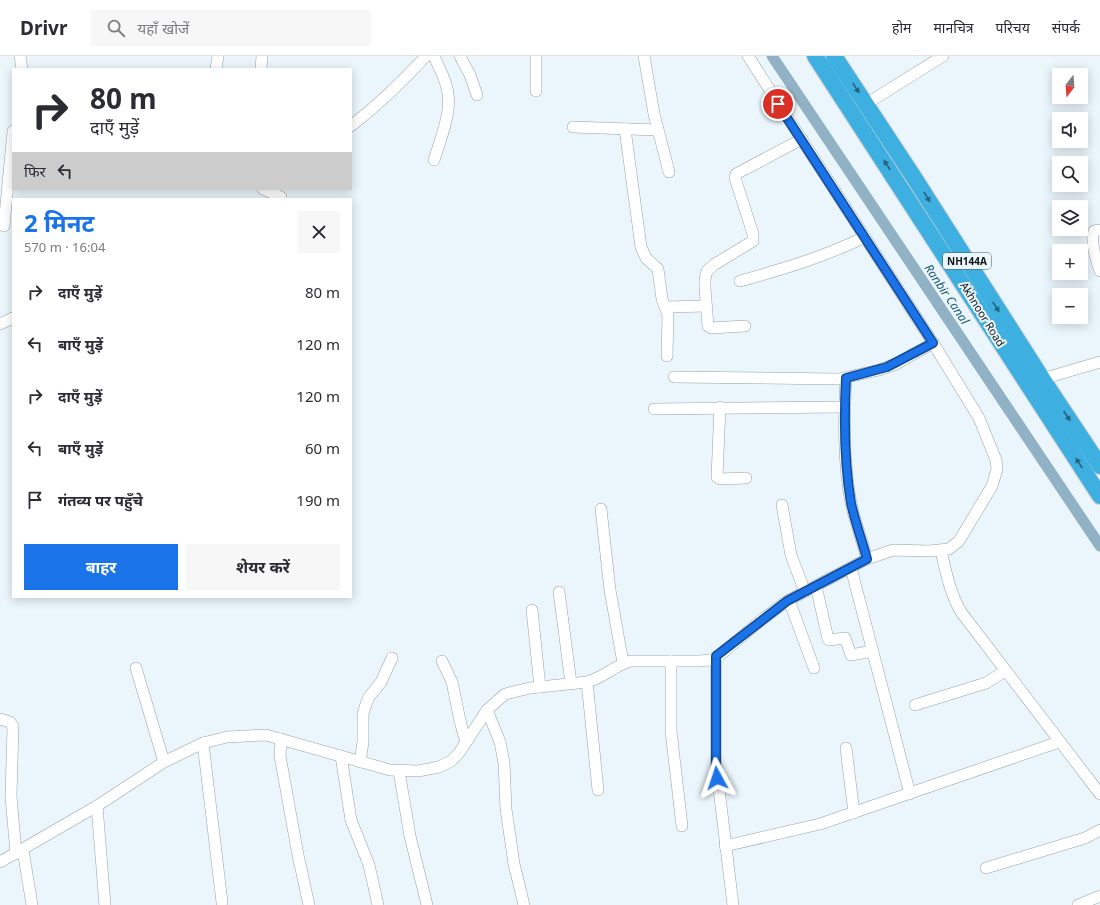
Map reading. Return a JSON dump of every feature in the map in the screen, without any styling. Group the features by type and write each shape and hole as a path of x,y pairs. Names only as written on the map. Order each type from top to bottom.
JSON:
{"highway":[{"name":"NH144A","path":"815,56 859,108 1100,466"},
{"name":"NH144A","path":"834,56 859,108"},
{"name":"Akhnoor Road","path":"859,108 1100,496"}],"street":[{"path":"20,56 22,68"},
{"path":"216,68 218,56"},
{"path":"261,68 262,56"},
{"path":"352,125 404,80 426,56"},
{"path":"434,56 447,88 449,99 443,133 434,160"},
{"path":"460,56 470,75 477,95"},
{"path":"536,56 536,91"},
{"path":"644,56 658,130 669,172"},
{"path":"0,862 20,852 97,806 164,762 203,743 227,737 266,735 360,762 399,771 418,771 439,767 451,761 466,742 487,710 505,694 540,687 587,682 594,680 623,663 631,661 710,660 789,600 867,559 893,550 949,549 959,541 992,486 997,469 996,460 979,418 933,343 748,56"},
{"path":"859,108 943,56"},
{"path":"573,127 658,130"},
{"path":"625,129 641,247 646,258 658,269 662,299 668,315 667,356"},
{"path":"745,326 710,327 707,325 704,279 707,271 715,264 752,242 754,238 735,178 736,174 802,139"},
{"path":"4,226 12,142"},
{"path":"266,190 282,195"},
{"path":"1100,230 1094,231 1093,235 1100,271"},
{"path":"740,281 817,259 865,237"},
{"path":"666,307 706,306"},
{"path":"0,324 12,318"},
{"path":"674,377 742,379 846,378 884,368 933,343"},
{"path":"1042,379 1100,362"},
{"path":"846,378 844,407 847,477 854,514 867,559"},
{"path":"720,407 717,477 720,479 746,478"},
{"path":"654,408 844,407"},
{"path":"782,505 792,555 805,592"},
{"path":"601,509 610,590 623,663"},
{"path":"941,550 953,599 961,612 1100,794"},
{"path":"851,568 910,794"},
{"path":"816,586 828,639 845,638 851,655 873,651"},
{"path":"559,592 572,683"},
{"path":"789,600 814,668"},
{"path":"532,610 540,687"},
{"path":"716,656 716,764 733,905"},
{"path":"360,762 363,714 366,704 369,697 382,682 392,658"},
{"path":"442,661 452,682 466,742"},
{"path":"671,661 671,731 682,826"},
{"path":"136,668 164,762"},
{"path":"915,705 986,682 1005,671"},
{"path":"587,682 598,790"},
{"path":"487,710 500,742 504,763 506,809 514,864 524,905"},
{"path":"0,719 10,722 13,726 6,795 32,905"},
{"path":"281,739 282,764 298,855 309,905"},
{"path":"725,846 820,824 1059,742"},
{"path":"203,743 222,902"},
{"path":"846,748 854,813"},
{"path":"341,756 352,824 369,865 378,905"},
{"path":"399,771 410,836 427,905"},
{"path":"97,806 105,905"},
{"path":"986,868 1085,838 1100,830"},
{"path":"1078,905 1100,896"}],"waterway":[{"name":"Ranbir Canal","path":"772,56 1100,546"}],"route":[{"path":"717,778 716,656 720,655 760,621 787,601 867,559 851,502 847,477 844,407 846,378 896,364 933,343 778,104"}]}
